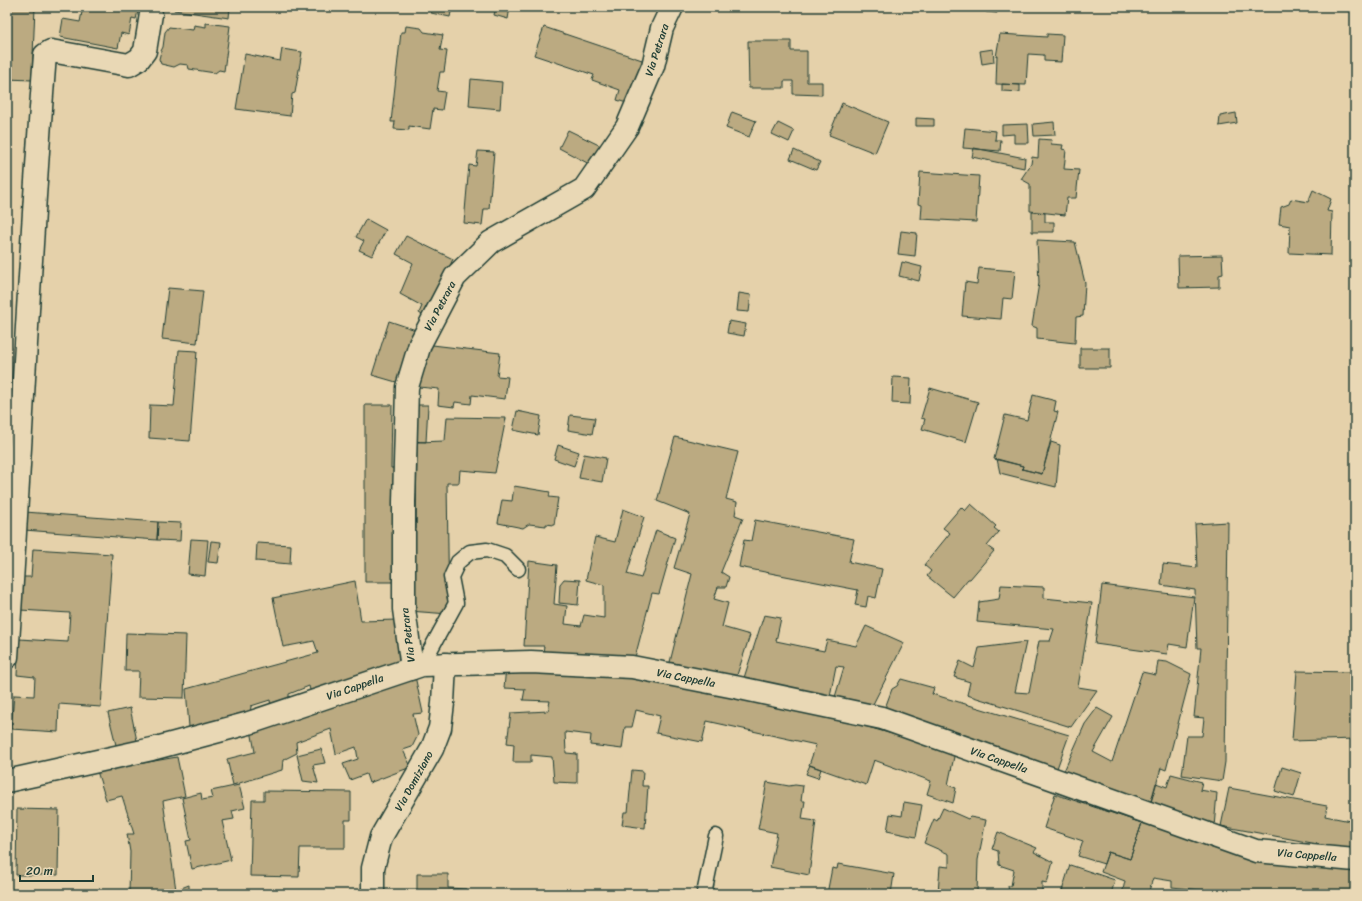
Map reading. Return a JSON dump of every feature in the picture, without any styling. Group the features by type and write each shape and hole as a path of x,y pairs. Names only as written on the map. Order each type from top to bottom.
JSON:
{"street":[{"name":"Via Petrara","path":"417,667 404,609 404,502 407,387 420,344 454,278 491,242 584,189 627,127 653,66 662,28 672,7"},
{"path":"7,657 45,55 51,50 129,66 139,59 145,51 151,14"},
{"name":"Via Cappella","path":"7,781 152,749 249,723 417,667 445,664 531,662 632,667 882,718 1256,851 1355,860"},
{"name":"Via Domiziano","path":"373,894 373,868 381,837 432,749 440,728 445,664"}],"lane":[{"path":"417,667 456,603 451,577 458,562 470,552 487,550 505,556 518,569"},
{"path":"704,894 716,836"}],"building":[{"path":"10,7 35,7 32,80 7,79"},
{"path":"83,7 139,7 136,19 132,18 129,35 121,33 118,48 60,37 63,19 80,22"},
{"path":"174,7 230,7 229,18 174,10"},
{"path":"432,7 452,7 450,17 431,13"},
{"path":"496,7 510,7 508,19 494,15"},
{"path":"985,7 997,7 997,13 986,12"},
{"path":"206,23 230,26 224,71 219,70 215,73 189,69 188,65 180,64 174,67 161,64 159,59 163,47 165,32 169,27 193,30 194,25 206,27"},
{"path":"406,26 421,28 424,32 443,35 440,50 447,51 444,72 440,72 437,91 445,92 442,110 433,109 430,129 409,126 409,130 394,129 395,122 391,122 401,32 405,32"},
{"path":"544,27 648,62 633,105 617,100 620,90 592,80 594,75 534,55"},
{"path":"1000,34 1047,37 1047,34 1063,35 1061,62 1044,61 1044,55 1028,54 1026,85 996,84 997,55 996,57"},
{"path":"748,41 791,41 791,51 807,51 807,82 822,82 822,95 793,94 793,81 784,81 784,88 749,88"},
{"path":"282,49 302,52 295,93 292,94 290,116 236,109 245,54 280,61"},
{"path":"993,49 994,62 982,64 980,51"},
{"path":"471,79 502,82 500,109 469,106"},
{"path":"1002,84 1020,85 1020,92 1002,91"},
{"path":"842,103 888,122 875,153 829,135"},
{"path":"732,112 756,121 749,137 726,128"},
{"path":"1236,113 1237,123 1219,126 1220,116"},
{"path":"916,118 934,119 934,126 916,126"},
{"path":"1054,122 1055,135 1034,136 1033,124"},
{"path":"778,123 794,131 789,142 772,134"},
{"path":"1028,124 1029,143 1014,143 1014,134 1002,135 1002,125"},
{"path":"965,128 996,131 995,140 1001,140 1000,151 963,148"},
{"path":"568,130 603,147 593,166 559,148"},
{"path":"1039,139 1052,140 1051,144 1063,145 1062,149 1066,150 1064,169 1079,170 1076,198 1067,198 1065,215 1030,211 1030,184 1021,179 1031,164 1032,157 1038,158"},
{"path":"974,148 1025,158 1024,168 972,157"},
{"path":"794,150 820,162 816,170 790,159"},
{"path":"478,151 494,152 489,209 484,209 482,225 464,223 469,165 476,166"},
{"path":"920,172 979,176 976,222 921,219 922,205 918,204"},
{"path":"1313,190 1331,199 1327,211 1332,212 1331,255 1289,253 1290,226 1279,224 1281,207 1289,204 1291,199 1308,202"},
{"path":"1032,212 1045,213 1045,222 1054,222 1054,232 1032,232"},
{"path":"366,219 386,230 372,256 359,250 364,241 356,237"},
{"path":"901,231 917,233 915,256 898,254"},
{"path":"406,236 453,259 427,318 419,313 422,306 400,294 413,263 396,254"},
{"path":"1037,240 1075,242 1085,283 1083,316 1076,317 1075,343 1037,339 1037,328 1032,326 1039,283"},
{"path":"1222,255 1223,274 1219,275 1219,287 1179,288 1178,256"},
{"path":"902,262 922,267 919,281 899,276"},
{"path":"979,268 1015,271 1012,299 1003,298 1001,319 962,316 965,282 977,284"},
{"path":"168,288 203,291 197,343 162,339"},
{"path":"739,293 751,295 749,312 737,311"},
{"path":"389,321 419,331 403,384 372,375"},
{"path":"729,321 746,324 744,336 727,333"},
{"path":"424,344 500,353 497,376 508,377 505,399 472,395 471,404 455,402 454,407 438,405 439,389 419,387"},
{"path":"1080,348 1110,348 1110,368 1080,368"},
{"path":"179,350 197,351 190,441 149,438 150,405 174,406"},
{"path":"893,377 911,378 910,404 892,403"},
{"path":"930,388 978,402 966,442 922,429 925,419 921,418"},
{"path":"1033,395 1056,401 1054,411 1058,412 1042,474 1022,469 1023,466 994,459 1005,415 1027,420"},
{"path":"365,405 392,405 391,468 400,468 399,582 365,582"},
{"path":"412,405 428,405 426,442 411,441"},
{"path":"517,411 541,416 538,435 513,430"},
{"path":"570,415 595,418 592,434 568,430"},
{"path":"447,417 506,418 495,473 460,470 459,483 447,483 449,614 409,611 406,530 416,529 417,442 445,441"},
{"path":"675,437 738,452 726,499 737,502 735,515 743,518 721,572 729,577 726,587 718,587 714,599 728,603 722,627 750,635 736,678 670,662 692,574 674,568 690,514 657,501"},
{"path":"1051,442 1060,445 1056,487 1000,473 997,459 1023,466 1022,469 1042,474"},
{"path":"558,445 579,452 574,466 554,459"},
{"path":"584,454 606,458 602,482 579,478"},
{"path":"514,486 550,492 549,497 558,498 554,525 546,524 546,526 529,524 523,528 498,523 502,500 512,501"},
{"path":"971,504 996,526 994,528 999,532 987,546 994,551 953,597 927,576 931,571 924,565 950,533 943,528 961,507 965,511"},
{"path":"623,509 644,517 627,574 641,578 656,530 675,538 659,594 652,593 634,661 543,652 544,646 524,646 529,561 557,565 554,604 567,606 565,624 581,626 584,615 604,618 604,585 586,580 595,537 615,542"},
{"path":"25,512 158,522 157,540 24,530"},
{"path":"755,520 854,539 849,562 882,569 876,598 868,596 866,607 855,605 858,590 739,567 744,540 751,541"},
{"path":"158,522 181,523 180,541 157,540"},
{"path":"1228,522 1225,762 1222,781 1182,775 1187,736 1202,736 1204,718 1194,717 1201,648 1197,648 1195,590 1161,585 1163,564 1197,568 1195,524"},
{"path":"191,539 208,540 205,576 188,574"},
{"path":"211,541 221,542 218,563 208,562"},
{"path":"257,543 291,545 290,564 256,561"},
{"path":"33,549 112,554 101,707 59,704 58,732 11,729 14,695 34,696 35,677 17,675 19,639 68,642 70,613 20,610 23,577 31,577"},
{"path":"564,579 580,580 578,605 559,603 560,584"},
{"path":"355,581 361,621 397,620 399,663 311,694 309,686 289,694 289,701 271,708 270,700 251,706 250,715 189,727 186,689 318,653 314,641 283,647 273,598"},
{"path":"1001,585 1044,587 1044,598 1092,603 1078,687 1097,690 1071,727 967,695 970,682 954,677 960,661 974,668 979,648 1026,642 1015,692 1029,693 1039,641 1050,641 1054,629 977,622 979,602 999,599"},
{"path":"1102,585 1194,597 1187,647 1169,644 1167,654 1095,644"},
{"path":"764,615 781,618 776,641 824,651 827,640 856,646 866,626 904,643 871,708 835,697 844,667 836,666 830,696 743,681"},
{"path":"126,633 186,635 184,698 138,697 139,671 125,671"},
{"path":"1158,661 1167,662 1191,674 1166,770 1161,768 1149,809 1064,771 1085,724 1097,708 1113,717 1093,752 1112,762 1142,672 1156,675"},
{"path":"506,667 614,671 833,717 955,752 948,785 956,788 953,803 927,794 931,781 874,760 866,785 809,765 816,745 707,721 702,742 656,733 660,716 636,710 632,727 625,727 622,749 590,745 591,735 565,732 566,753 577,754 577,783 554,782 552,757 531,755 531,762 513,762 514,744 507,743 511,713 548,711 550,701 523,700 525,689 504,688"},
{"path":"1297,671 1355,672 1355,739 1292,741"},
{"path":"415,676 423,713 413,714 418,735 412,747 403,750 411,767 369,783 366,774 350,780 343,764 358,759 356,747 336,754 331,729 296,742 297,753 283,760 282,770 233,785 227,759 255,752 251,730"},
{"path":"901,679 934,688 932,694 1069,735 1056,771 885,708 892,689 897,686"},
{"path":"130,708 137,741 116,745 108,713"},
{"path":"321,749 325,763 313,765 318,783 303,781 297,755"},
{"path":"177,757 185,796 163,801 176,890 189,885 189,894 129,894 130,852 127,834 134,834 122,796 106,800 97,771"},
{"path":"810,765 821,769 818,778 806,774"},
{"path":"1282,767 1301,773 1294,797 1275,791"},
{"path":"632,770 643,771 642,786 648,786 645,828 622,825 624,812 628,812"},
{"path":"1171,774 1202,782 1200,790 1217,793 1214,827 1148,812 1156,783 1167,787"},
{"path":"767,782 789,786 803,786 801,801 805,801 802,819 816,821 809,875 770,867 777,833 758,829"},
{"path":"239,785 245,808 232,811 234,819 222,821 231,860 192,869 186,841 191,840 182,798 201,793 202,800 213,798 211,791"},
{"path":"1229,788 1327,806 1325,816 1355,822 1355,851 1221,826"},
{"path":"264,791 351,792 351,820 345,820 345,848 300,848 299,877 250,876 252,800 264,800"},
{"path":"1055,794 1142,823 1130,859 1108,852 1104,864 1078,856 1083,841 1044,828"},
{"path":"904,802 922,805 916,837 887,831 890,814 902,816"},
{"path":"943,808 968,819 970,817 986,820 978,860 977,894 938,894 940,866 949,867 949,854 924,843 934,819 937,821"},
{"path":"17,809 59,810 58,875 16,875"},
{"path":"1142,823 1264,856 1355,867 1355,894 1239,894 1172,887 1172,881 1153,878 1148,894 1122,894 1125,881 1101,872 1108,852 1130,859"},
{"path":"998,832 1037,848 1034,852 1053,862 1047,883 1042,882 1042,894 1001,894 1009,893 1008,886 1011,886 1014,870 999,865 998,851 992,849"},
{"path":"838,864 894,874 891,894 827,894 832,868 837,869"},
{"path":"1070,865 1115,880 1111,894 1061,894"},
{"path":"417,874 448,874 448,888 466,889 465,894 417,894"},
{"path":"7,890 123,891 123,894 7,894"},
{"path":"293,892 329,892 329,894 293,894"}]}
